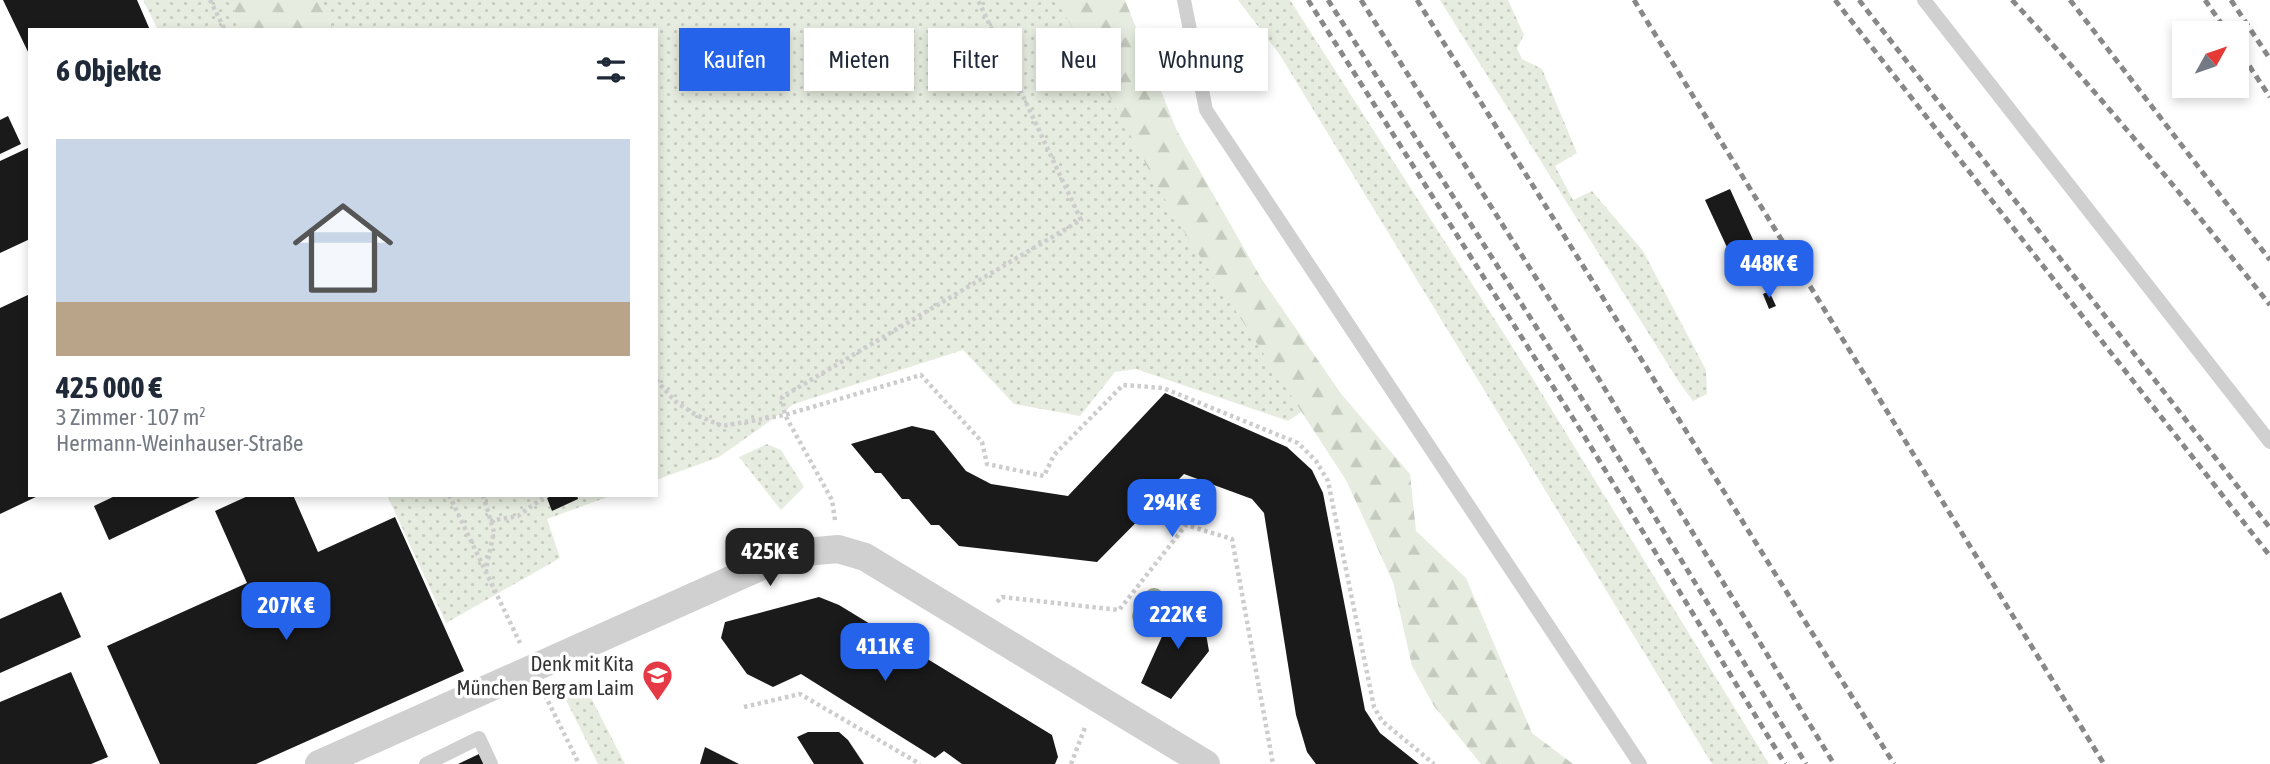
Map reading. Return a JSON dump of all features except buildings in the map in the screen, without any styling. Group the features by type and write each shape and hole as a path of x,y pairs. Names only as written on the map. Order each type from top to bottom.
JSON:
{"street":[{"path":"319,764 732,577 806,552 838,549 865,558 1206,764"}],"lane":[{"path":"1184,0 1206,110 1640,764"},
{"path":"1924,0 2270,442"},
{"path":"426,764 479,738 491,764"}],"path":[{"path":"210,0 224,28"},
{"path":"838,549 832,500 785,415 782,397 1081,220 978,0"},
{"path":"658,382 676,402 696,415 722,426 785,415 921,375 982,442 987,464 1044,476 1054,454 1123,385 1163,388 1298,443 1316,461 1328,481 1374,707 1382,722 1434,764"},
{"path":"450,497 579,764"},
{"path":"484,497 494,532 485,570"},
{"path":"490,521 518,516 544,497"},
{"path":"971,624 1002,597 1119,610 1186,525 1232,538 1273,764"},
{"path":"744,707 800,694 920,764"},
{"path":"1071,764 1096,698"}],"green space":[{"path":"143,0 1090,0 1106,28 1036,28 1036,91 1121,91 1121,54 1135,78 1135,91 1143,91 1321,399 1288,421 1136,369 1115,372 1080,416 1014,404 963,350 794,404 719,457 658,479 658,28 157,28"},
{"path":"229,0 321,0 332,28 242,28"},
{"path":"1057,0 1125,0 1136,28 1135,91 1161,91 1177,131 1261,278 1342,395 1410,474 1416,531 1466,578 1532,733 1573,764 1481,764 1434,706 1412,666 1393,582 1346,480 1175,218 1106,91 1121,91 1121,28 1072,28"},
{"path":"1238,0 1290,0 1531,376 1769,764 1712,764 1268,39 1268,28 1259,28"},
{"path":"1440,0 1508,0 1524,35 1517,48 1522,59 1542,69 1577,153 1555,166 1573,200 1592,191 1643,251 1706,370 1707,394 1693,401 1679,382"},
{"path":"767,444 781,450 804,487 781,510 739,457"},
{"path":"388,497 608,497 547,519 560,558 446,623"},
{"path":"584,684 625,764 598,764 563,694"}],"railway":[{"path":"1308,0 1583,434 1785,764"},
{"path":"1328,0 1598,424 1806,764"},
{"path":"1361,0 1572,335 1834,764"},
{"path":"1417,0 1894,764"},
{"path":"1634,0 2104,764"},
{"path":"1835,0 2270,556"},
{"path":"1859,0 2270,528"},
{"path":"2012,0 2144,150 2270,305"},
{"path":"2070,0 2270,260"},
{"path":"2205,0 2220,21"},
{"path":"2231,0 2270,59"},
{"path":"2249,66 2270,97"}],"place":[{"name":"Denk mit Kita München Berg am Laim","path":"657,703"}]}
